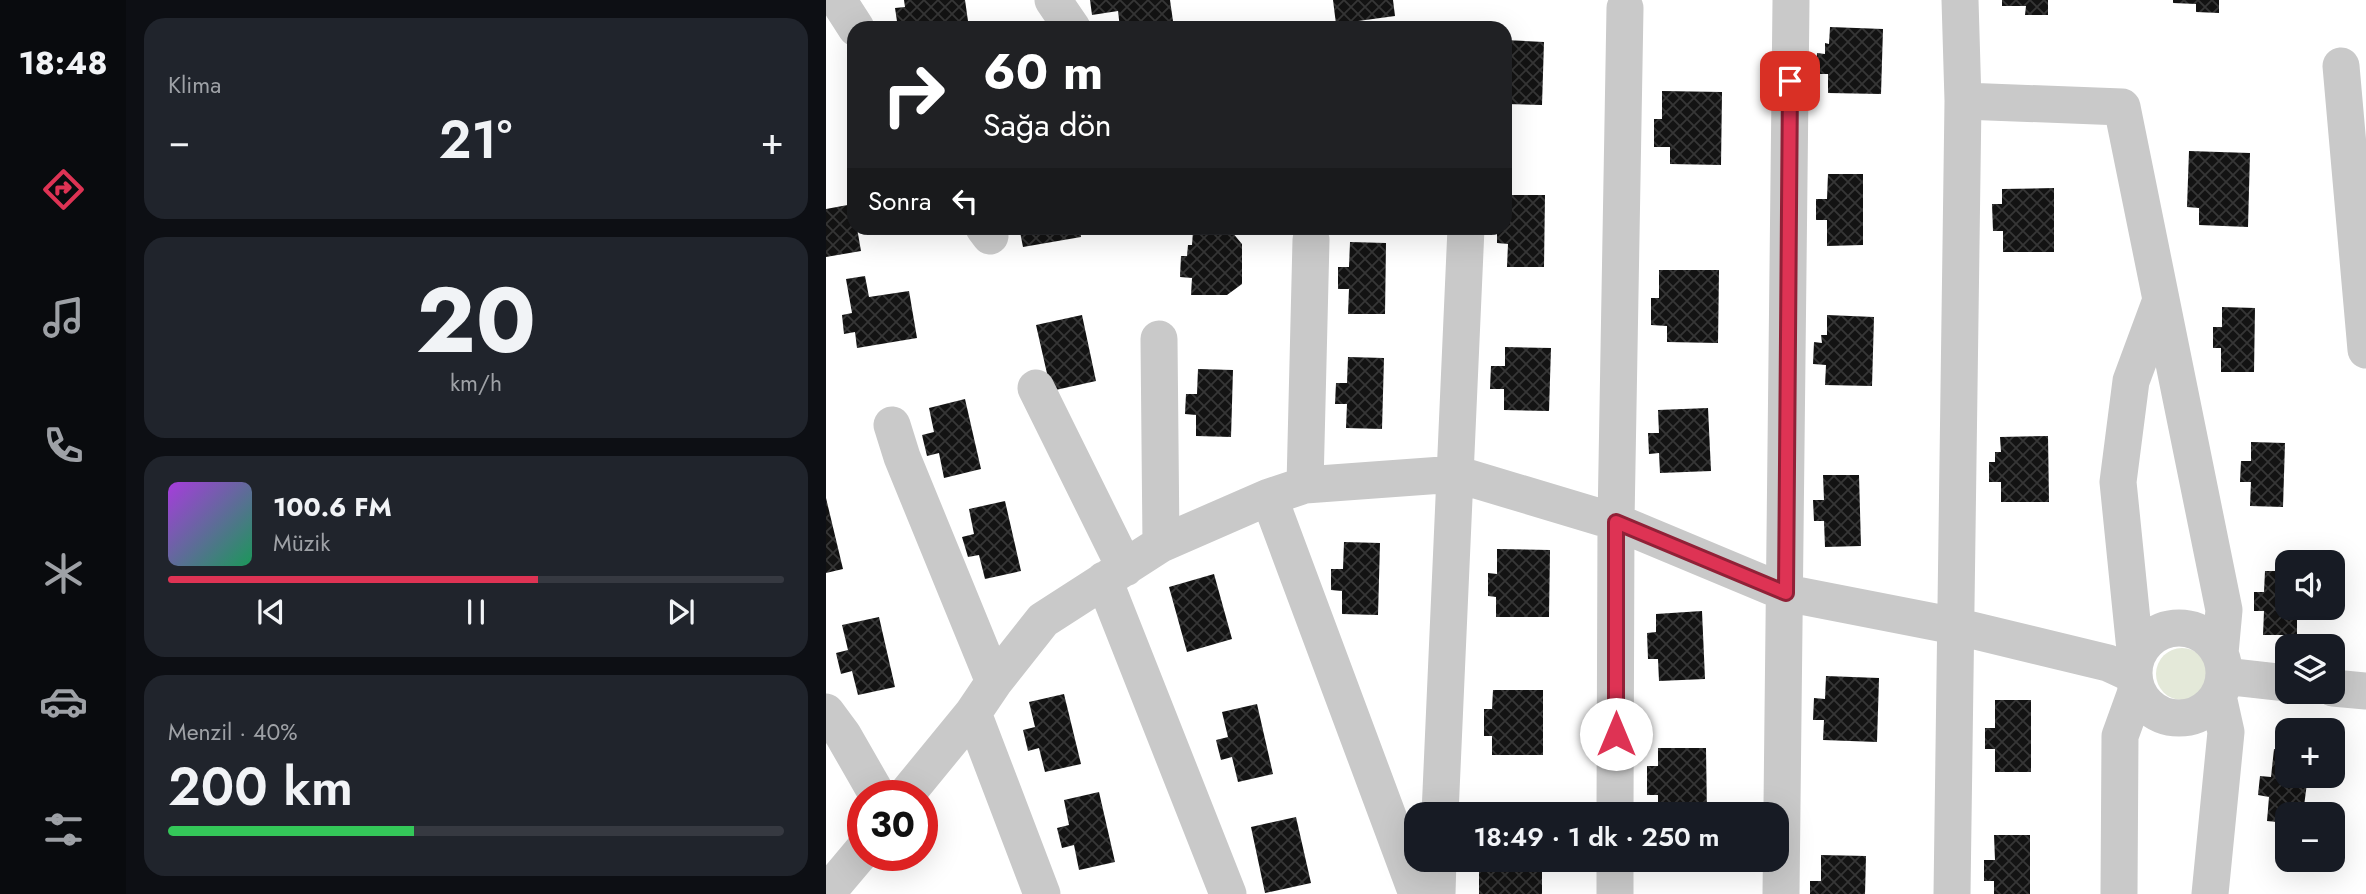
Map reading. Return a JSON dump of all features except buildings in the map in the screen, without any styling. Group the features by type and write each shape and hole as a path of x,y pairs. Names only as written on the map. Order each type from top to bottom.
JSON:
{"street":[{"path":"838,0 852,21"},
{"path":"1053,0 1067,21"},
{"path":"1952,894 1963,101 1960,0"},
{"path":"1781,894 1791,1"},
{"path":"1615,802 1616,522 1625,8"},
{"path":"2341,66 2366,350"},
{"path":"1963,101 2122,107 2224,610 2221,675 2226,732 2210,894"},
{"path":"1441,802 1466,235"},
{"path":"1306,485 1311,240"},
{"path":"2119,894 2120,736 2136,675 2143,646 2168,629 2183,628 2198,632 2210,640 2221,675 2209,707 2197,715 2176,718 2155,712 2144,702 2136,675 2118,482 2131,381 2161,300"},
{"path":"1159,340 1161,544"},
{"path":"1036,388 1114,574 1228,894"},
{"path":"892,425 902,457 994,682"},
{"path":"918,780 1043,620 1161,544 1269,497 1306,485 1456,474 1616,522 1786,593 1955,626 2108,663 2136,675"},
{"path":"1269,497 1417,894"},
{"path":"2221,675 2275,682"},
{"path":"2345,689 2366,691"},
{"path":"826,712 843,735 869,780"},
{"path":"973,713 1042,894"},
{"path":"1437,894 1438,872"},
{"path":"1615,872 1615,894"}],"green space":[{"path":"2182,648 2201,655 2208,674 2201,693 2182,700 2163,693 2156,674 2163,655"}],"route":[{"path":"1616,734 1616,522 1786,593 1790,81"}]}
